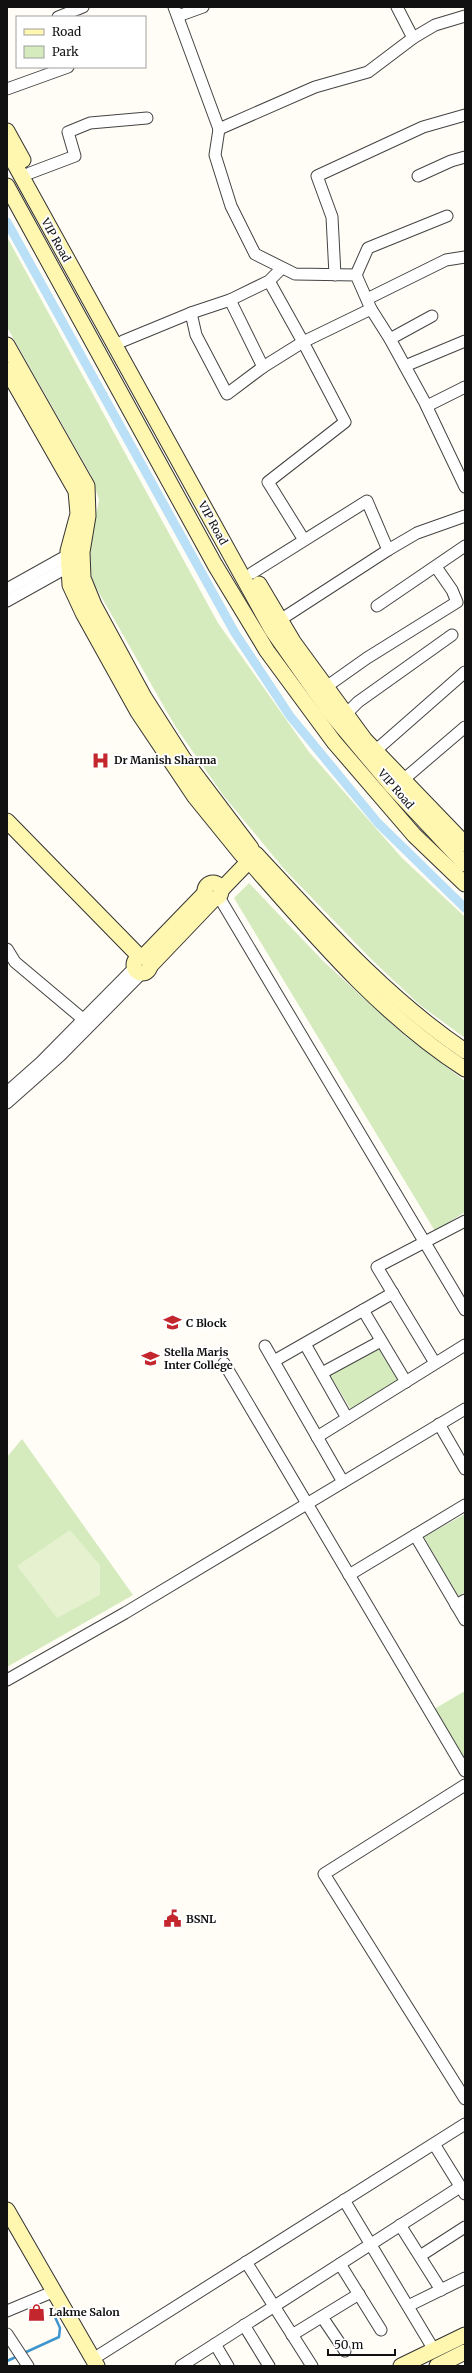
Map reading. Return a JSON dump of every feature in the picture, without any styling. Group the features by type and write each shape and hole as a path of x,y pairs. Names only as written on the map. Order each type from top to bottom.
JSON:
{"street":[{"path":"60,16 83,7"},
{"path":"203,7 176,12 219,129 215,155 231,206 255,254 294,274 356,275"},
{"path":"397,7 413,38"},
{"path":"219,129 315,87 368,72 413,38 435,25 465,16"},
{"path":"7,89 65,68"},
{"path":"335,274 332,217 317,176 423,127 465,115"},
{"path":"30,173 75,156 68,132 90,124 147,118"},
{"name":"VIP Road","path":"7,131 30,173 48,215 272,630 329,711 391,785 465,864"},
{"name":"VIP Road","path":"7,150 48,215 123,341 252,573 294,644 375,751 463,838"},
{"path":"418,176 451,161 465,158"},
{"name":"VIP Road","path":"7,186 215,565 267,650 334,742 414,835 465,884"},
{"path":"447,216 368,248 356,275 369,304 390,339 462,470 465,487"},
{"path":"192,313 196,335 228,394 263,367 369,304 446,260 465,258"},
{"path":"123,341 192,313 230,300 269,281 282,268"},
{"path":"269,281 345,422 268,482 304,540"},
{"path":"230,300 263,367"},
{"path":"390,339 432,316"},
{"path":"405,366 465,341"},
{"path":"7,345 87,486 88,516 75,556 7,601"},
{"path":"7,370 76,491 78,514 75,556 70,584 83,613 138,712 195,798 248,856 326,948 391,1012 465,1069"},
{"path":"426,406 465,387"},
{"path":"252,573 367,501 388,550"},
{"path":"280,620 417,533 465,516"},
{"path":"377,606 465,546"},
{"path":"7,587 75,556"},
{"path":"326,687 367,658 457,602 452,590 436,567"},
{"path":"346,714 358,702 452,635"},
{"path":"375,751 465,672"},
{"path":"403,780 465,727"},
{"path":"7,821 141,964"},
{"path":"7,833 141,964"},
{"path":"7,1092 84,1020 215,892 248,856"},
{"path":"248,856 369,974 435,1031 465,1051"},
{"path":"215,892 465,1310"},
{"path":"7,949 15,962 84,1020"},
{"path":"7,1103 60,1056 141,964"},
{"path":"435,1364 377,1267 465,1221"},
{"path":"274,1361 393,1293"},
{"path":"363,1310 406,1382"},
{"path":"322,1373 382,1341"},
{"path":"305,1344 347,1418"},
{"path":"317,1437 465,1345"},
{"path":"265,1346 343,1482"},
{"path":"224,1363 465,1771"},
{"path":"7,1680 125,1613 465,1409"},
{"path":"439,1424 465,1469"},
{"path":"349,1575 465,1505"},
{"path":"415,1535 461,1603 465,1620"},
{"path":"465,1785 324,1874 465,2099"},
{"path":"7,2210 55,2291 95,2363 246,2262 465,2124"},
{"path":"181,2366 400,2225 463,2191 434,2144"},
{"path":"344,2200 434,2350"},
{"path":"400,2225 441,2290"},
{"path":"420,2256 465,2227"},
{"path":"246,2262 312,2366"},
{"path":"340,2264 381,2330"},
{"path":"408,2306 465,2278"},
{"path":"7,2311 55,2291"},
{"path":"292,2335 359,2294"},
{"path":"322,2317 345,2351"},
{"path":"244,2325 270,2366"},
{"path":"7,2334 23,2359"},
{"path":"401,2366 465,2335"},
{"path":"215,2344 228,2366"},
{"path":"442,2365 465,2352"}],"green space":[{"path":"7,237 218,623 309,752 402,858 465,917 465,1038 420,1005 371,959 284,869 223,795 175,726 94,584 87,560 99,500 91,475 7,327"},
{"path":"249,883 324,962 404,1035 465,1081 465,1212 435,1231 234,898"},
{"path":"377,1346 399,1382 351,1410 330,1375"},
{"path":"22,1439 133,1595 7,1667 7,1457"},
{"path":"465,1514 465,1592 458,1596 424,1537"},
{"path":"70,1530 100,1565 100,1595 57,1618 17,1566"},
{"path":"465,1691 465,1760 434,1709"}],"waterway":[{"path":"7,222 235,633 290,716 378,823 465,908"},
{"path":"24,2353 59,2337 60,2328 55,2317"},
{"path":"7,2361 18,2356"}],"place":[{"name":"Dr Manish Sharma","path":"101,760"},
{"name":"C Block","path":"173,1323"},
{"name":"Stella Maris Inter College","path":"151,1358"},
{"name":"BSNL","path":"173,1919"},
{"name":"Lakme Salon","path":"36,2312"}]}
